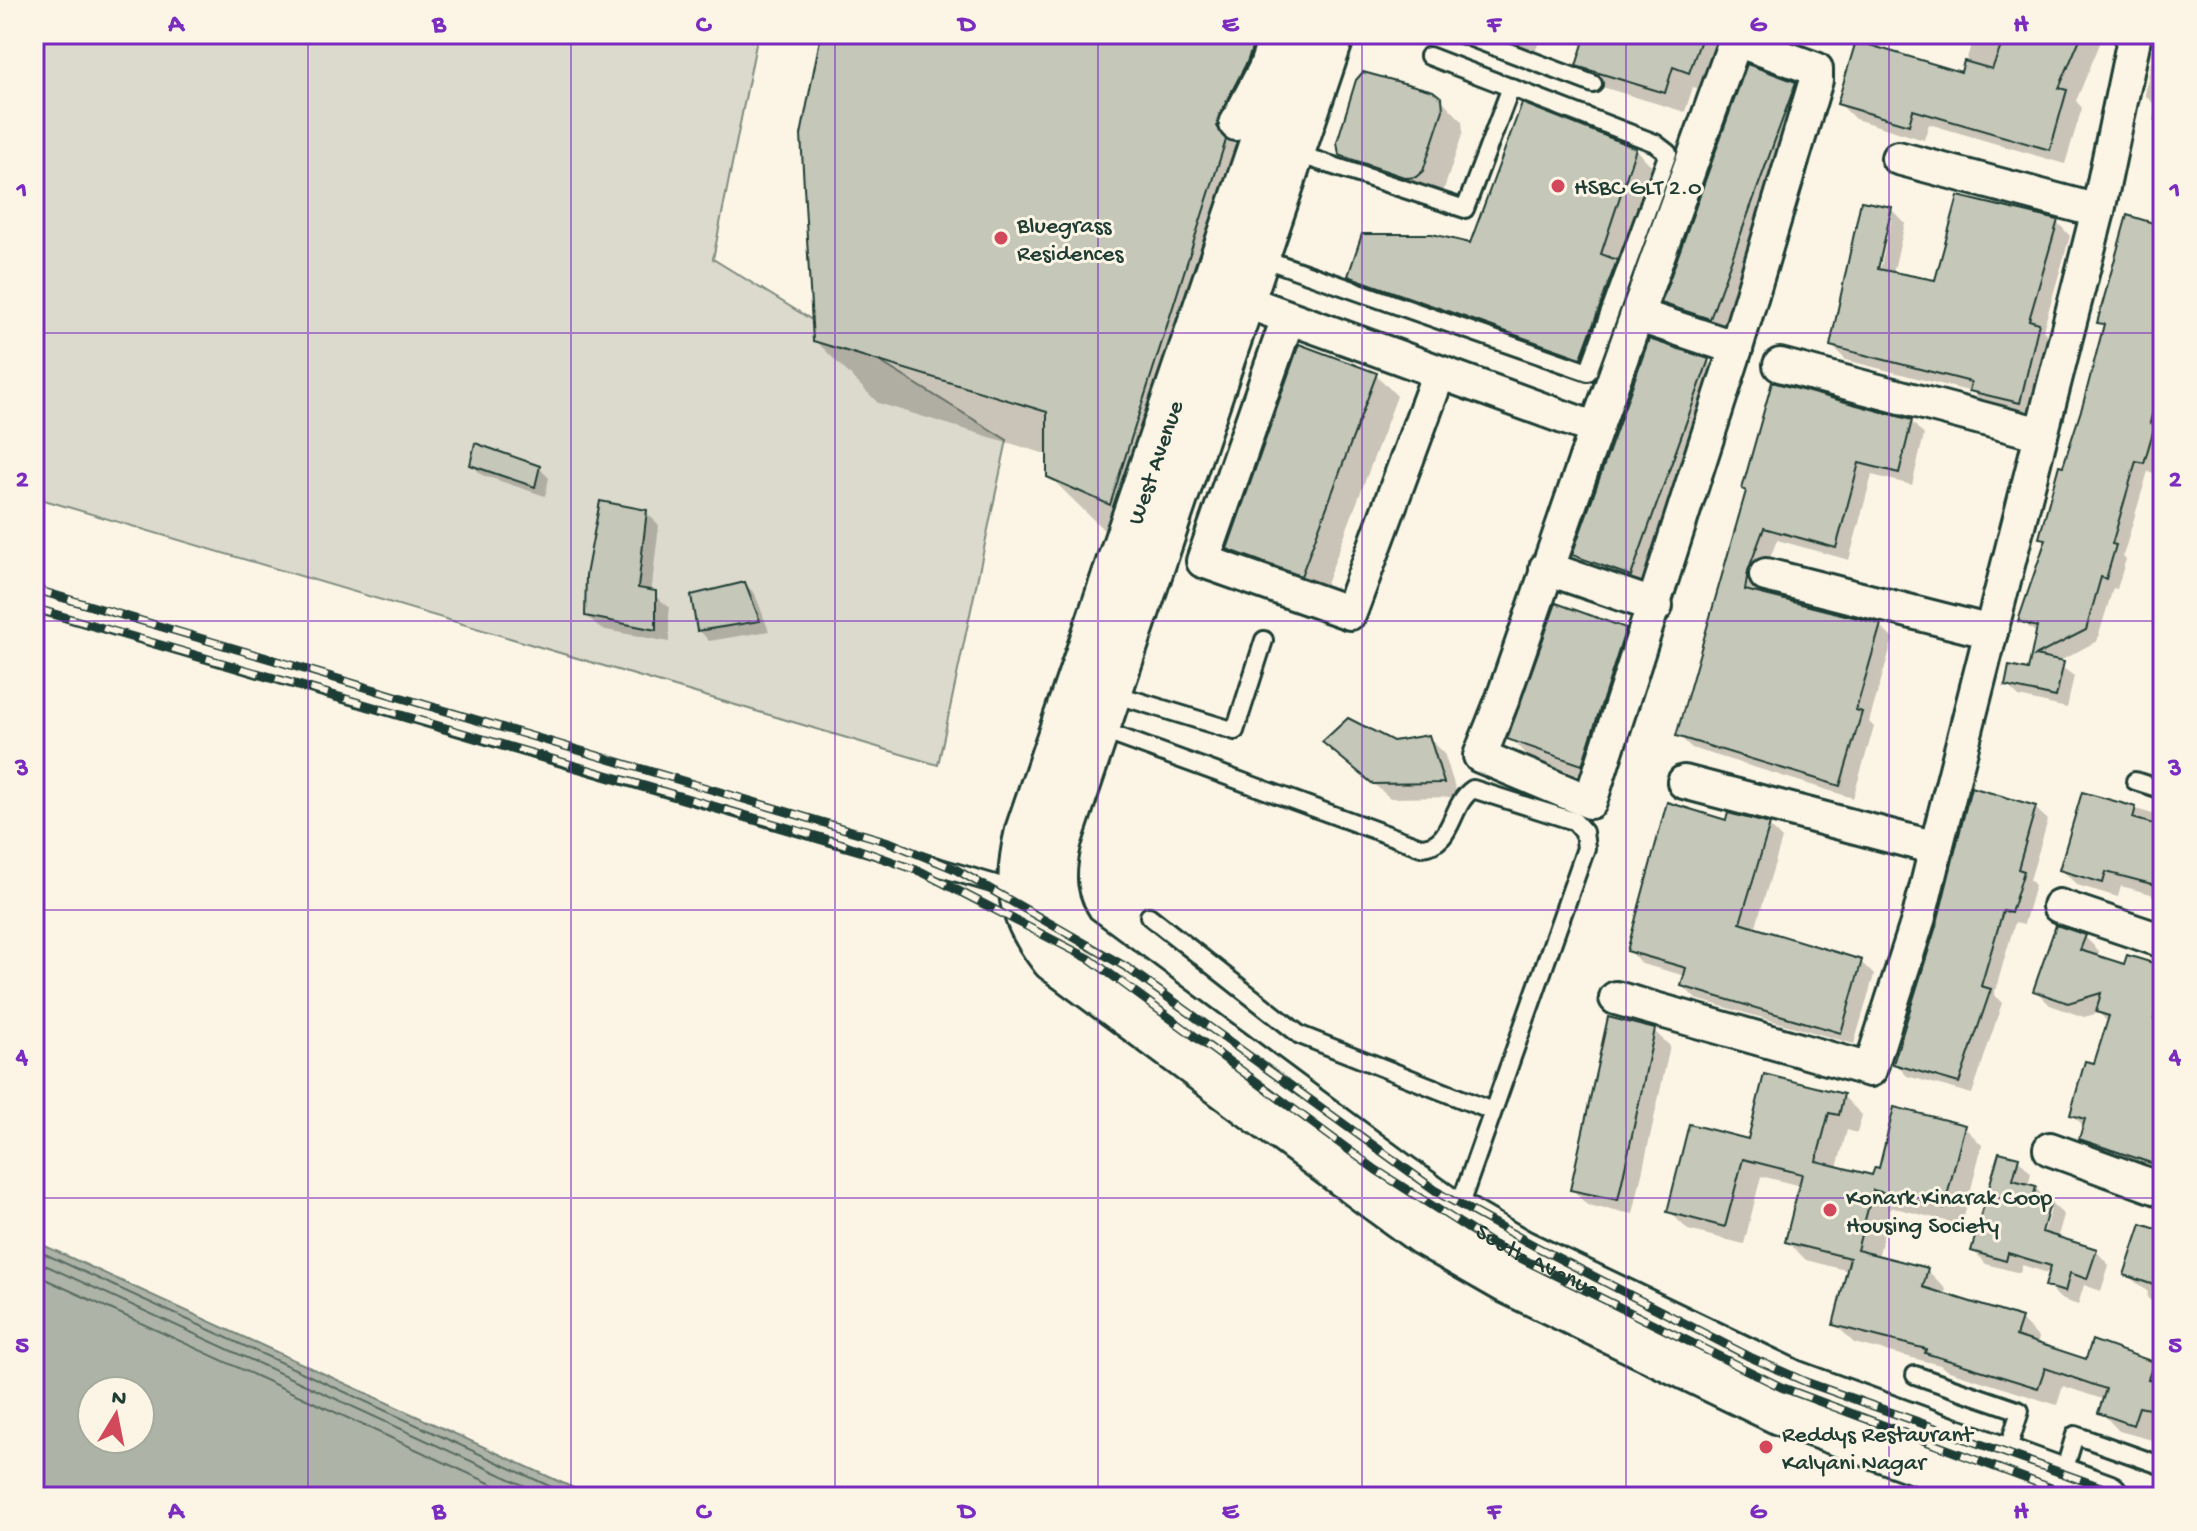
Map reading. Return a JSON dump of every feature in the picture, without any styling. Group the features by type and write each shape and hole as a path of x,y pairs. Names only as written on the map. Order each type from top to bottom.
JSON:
{"main road":[{"name":"West Avenue","path":"1299,34 1227,296 1103,710 1059,840 1038,891 1021,875 1028,831 1227,296 1257,256 1332,34"},
{"name":"South Avenue","path":"1038,891 1058,908 1073,934 1448,1228 1520,1252 1793,1383 2010,1478 2061,1480 2106,1497"}],"street":[{"path":"1236,124 1265,69 1276,34"},
{"path":"1616,998 1870,1070 1919,917 2098,211 2135,34"},
{"path":"1739,41 1816,69 1816,80 1736,348 1656,606 1590,802 1480,756 1637,315 1732,50 1739,41"},
{"path":"1898,158 2098,211"},
{"path":"1227,296 1596,429"},
{"path":"1637,315 1736,348"},
{"path":"1288,318 1203,561 1350,613 1439,373"},
{"path":"1780,365 2041,434"},
{"path":"1546,568 1656,606"},
{"path":"1766,575 1991,632"},
{"path":"1684,782 1936,848"},
{"path":"2059,906 2163,941"},
{"path":"2050,1149 2163,1190"}],"lane":[{"path":"1461,34 1593,84"},
{"path":"1257,256 1588,372 1668,153 1655,143 1429,56"},
{"path":"1292,153 1465,209 1511,87"},
{"path":"34,602 1038,891"},
{"path":"1103,710 1235,731 1264,640"},
{"path":"1103,710 1421,847 1433,847 1442,840 1460,797 1473,789 1574,821 1584,832 1586,848 1448,1228"},
{"path":"2135,781 2163,790"},
{"path":"1149,916 1300,1035 1492,1111"},
{"path":"1915,1375 2020,1411 2010,1478"},
{"path":"2061,1480 2075,1435 2163,1466"}],"shaded area":[{"path":"34,34 758,34 713,259 1007,440 938,765 34,497"}],"water":[{"path":"34,1241 593,1497 34,1497"}],"building":[{"name":"Bluegrass Residences","path":"821,34 1257,34 1247,62 1219,116 1217,126 1226,140 1110,505 1047,477 1047,412 813,341 801,135"},
{"path":"1586,34 1703,34 1689,73 1673,67 1665,93 1576,66"},
{"path":"2006,34 2082,34 2059,88 2067,90 2050,150 1913,110 1909,125 1837,104 1856,41 1961,72 1964,61 1992,69"},
{"path":"1747,64 1796,82 1710,319 1661,303"},
{"path":"1363,72 1433,91 1442,98 1443,110 1423,171 1416,177 1407,178 1339,155 1337,142 1356,80"},
{"name":"HSBC GLT 2.0","path":"1522,103 1636,148 1601,254 1617,260 1581,358 1348,276 1362,234 1432,234 1470,243"},
{"path":"1958,196 2058,220 2029,320 2039,323 2020,403 1969,391 1971,382 1830,346 1861,201 1892,207 1878,269 1935,280"},
{"path":"2127,215 2163,226 2163,371 2150,423 2155,425 2144,463 2136,461 2112,544 2116,545 2106,579 2101,577 2086,630 2035,656 2064,662 2056,697 2005,686 2009,666 2028,670 2037,627 2018,621 2046,539 2039,538 2059,465 2063,466 2083,404 2104,324 2097,323"},
{"path":"1649,339 1709,359 1631,576 1572,555"},
{"path":"1299,344 1377,373 1301,576 1227,549"},
{"path":"1772,382 1912,420 1899,473 1859,463 1836,548 1764,528 1748,571 1745,590 1881,624 1856,710 1862,712 1840,786 1676,736 1746,491 1742,489"},
{"path":"475,443 540,466 535,487 470,465"},
{"path":"600,501 647,510 638,588 656,591 656,630 585,616 586,575"},
{"path":"745,582 760,621 697,631 691,595"},
{"path":"1556,603 1626,628 1582,765 1507,739"},
{"path":"1348,718 1393,741 1429,735 1444,783 1373,784 1322,742"},
{"path":"1971,787 2036,806 2018,869 2024,871 2011,913 2003,911 1981,986 1991,989 1959,1083 1893,1064 1937,923"},
{"path":"2082,792 2136,807 2133,818 2163,827 2163,887 2106,872 2103,883 2059,870"},
{"path":"1667,802 1726,820 1728,813 1770,824 1740,923 1862,960 1841,1033 1681,986 1686,968 1627,951"},
{"path":"2056,925 2086,935 2080,950 2124,964 2127,955 2163,966 2163,988 2154,1019 2163,1020 2163,1167 2079,1139 2085,1119 2070,1115 2085,1061 2094,1063 2109,1016 2096,1012 2101,993 2068,1003 2033,991"},
{"path":"1608,1017 1655,1029 1618,1200 1570,1190"},
{"name":"Konark Kinarak Coop Housing Society","path":"1764,1074 1844,1094 1839,1115 1829,1113 1816,1161 1872,1175 1875,1167 1879,1168 1894,1107 1965,1125 1944,1208 1873,1190 1857,1250 1928,1268 1923,1287 2022,1318 2016,1336 2086,1359 2092,1340 2154,1362 2148,1379 2163,1383 2163,1412 2139,1407 2133,1425 2098,1413 2106,1389 2045,1368 2038,1388 1925,1353 1926,1349 1833,1325 1850,1258 1785,1242 1802,1174 1743,1159 1725,1227 1667,1212 1689,1124 1748,1139"},
{"path":"1999,1152 2019,1157 2013,1180 2036,1186 2034,1195 2051,1200 2042,1232 2097,1249 2087,1279 2070,1273 2065,1292 2045,1286 2051,1266 2008,1253 2006,1261 1971,1251"},
{"path":"2141,1224 2163,1231 2163,1288 2124,1275"}],"railway":[{"path":"34,589 889,842 955,869 1126,967 1442,1195 1535,1246 1750,1357 1806,1382 2129,1497"},
{"path":"34,608 840,843 922,872 1090,959 1376,1170 1494,1245 1781,1387 2075,1497"}],"place":[{"name":"HSBC GLT 2.0","path":"1558,186"},
{"name":"Bluegrass Residences","path":"1001,238"},
{"name":"Konark Kinarak Coop Housing Society","path":"1830,1210"},
{"name":"Reddys Restaurant Kalyani Nagar","path":"1766,1447"}]}
